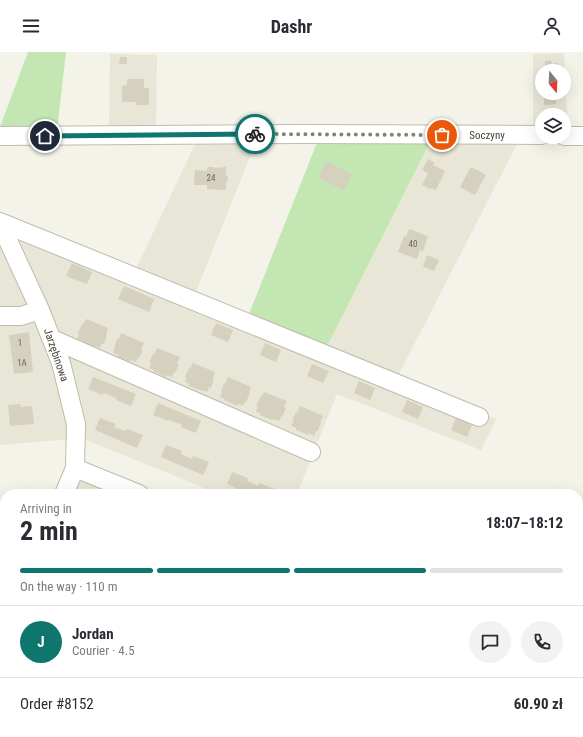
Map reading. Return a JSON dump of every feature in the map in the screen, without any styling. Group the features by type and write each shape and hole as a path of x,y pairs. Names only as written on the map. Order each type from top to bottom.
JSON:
{"street":[{"name":"Soczyny","path":"0,136 295,134 535,136"},
{"path":"571,136 583,136"},
{"path":"0,222 479,417"},
{"name":"Jarzębinowa","path":"0,222 62,363 76,424 76,468 66,489"},
{"path":"0,316 21,316 40,310"},
{"path":"52,339 311,452"},
{"path":"76,468 127,489"}],"shaded area":[{"path":"564,53 565,64 535,64 535,100 566,100 567,108 535,108 535,131 533,131 533,54"},
{"path":"110,54 157,55 156,131 109,132"},
{"path":"257,139 194,297 134,273 197,140"},
{"path":"431,140 518,142 397,378 496,419 481,450 337,394 299,489 207,489 79,437 54,337 5,226 325,349"},
{"path":"0,230 33,308 0,312"},
{"path":"0,320 32,320 42,325 73,439 0,445"},
{"path":"77,472 122,489 69,489"}],"green space":[{"path":"28,52 66,52 57,131 0,127"},
{"path":"318,140 431,140 325,350 247,319"}],"building":[{"path":"120,57 127,57 127,64 119,64"},
{"path":"545,61 551,61 552,64 545,64"},
{"path":"127,79 144,79 144,88 149,88 149,105 136,105 136,102 122,102 122,86 127,85"},
{"path":"544,100 556,100 556,104 544,105"},
{"path":"428,159 435,163 433,165 445,171 436,190 422,185 428,173 422,170"},
{"path":"326,161 352,174 344,190 318,178"},
{"path":"207,167 226,167 226,175 228,180 226,182 226,190 207,189 207,185 194,185 195,170 207,171"},
{"path":"471,167 486,175 475,195 460,187"},
{"path":"409,229 428,236 423,251 420,250 417,259 398,252 404,236 406,237"},
{"path":"427,255 439,260 434,271 423,267"},
{"path":"72,263 92,272 87,284 66,276"},
{"path":"124,286 154,299 149,312 118,299"},
{"path":"86,319 108,328 104,344 102,343 100,348 82,342 82,340 79,339 76,342 78,333"},
{"path":"216,323 233,330 228,342 211,335"},
{"path":"29,332 33,372 14,374 9,335"},
{"path":"121,333 144,343 141,349 143,349 136,362 131,360 130,362 117,357 118,355 113,353 117,339 119,339"},
{"path":"265,343 281,350 276,362 260,355"},
{"path":"157,348 180,357 177,363 179,364 172,377 167,375 166,377 149,368 151,363 149,362"},
{"path":"193,363 215,372 211,388 209,387 207,392 189,386 189,384 185,382 185,377"},
{"path":"312,364 329,371 323,383 307,376"},
{"path":"93,377 136,394 131,406 116,400 117,398 104,393 103,395 88,389"},
{"path":"228,377 251,387 250,393 243,406 238,404 237,406 220,397 224,383 226,383"},
{"path":"359,381 375,388 370,400 354,393"},
{"path":"264,392 287,401 284,407 286,408 279,421 267,418 260,415 261,413 256,412 258,407 256,406"},
{"path":"407,400 423,407 418,419 402,412"},
{"path":"158,403 201,421 196,433 181,427 182,425 153,415"},
{"path":"20,404 21,407 32,406 34,424 10,426 8,405"},
{"path":"300,406 323,416 318,431 316,431 314,436 309,433 309,435 296,430 296,428 291,426"},
{"path":"100,418 116,424 114,427 126,431 127,429 143,435 137,448 95,430"},
{"path":"456,418 472,425 467,437 451,430"},
{"path":"166,445 182,451 181,454 192,459 193,456 209,462 203,475 161,457"},
{"path":"232,472 248,478 247,481 258,486 259,483 275,489 238,489 227,484"}],"way so far":[{"path":"255,134 442,135"}],"route":[{"path":"45,136 255,134"}]}
